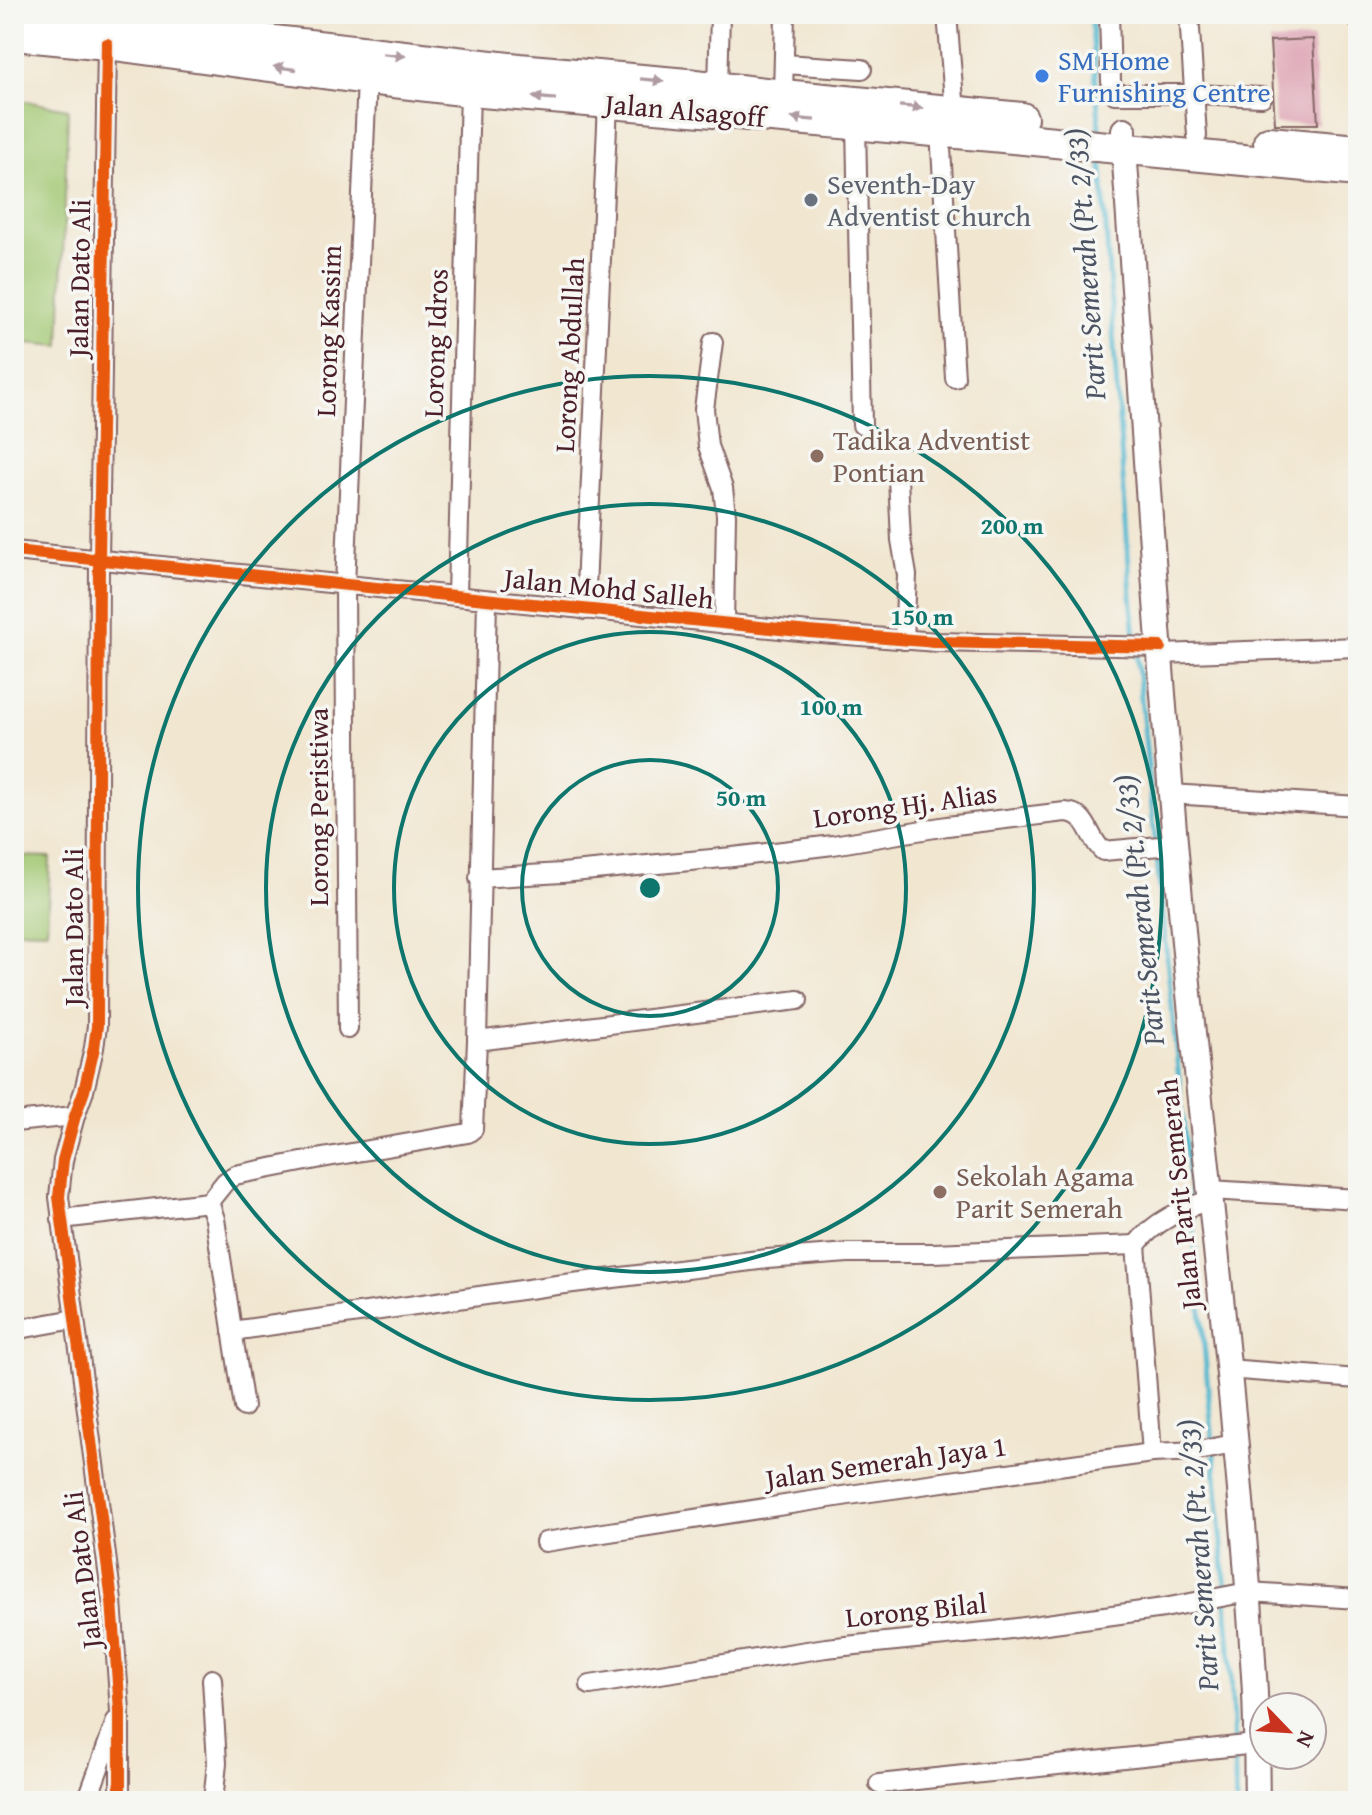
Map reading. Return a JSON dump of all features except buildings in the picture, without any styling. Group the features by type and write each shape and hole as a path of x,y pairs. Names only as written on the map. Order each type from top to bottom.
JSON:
{"highway":[{"name":"Jalan Alsagoff","path":"28,25 185,22 519,69 718,87 947,122 1118,139 1358,171"},
{"name":"Jalan Alsagoff","path":"28,25 107,44 470,91 856,124 947,122"},
{"name":"Jalan Alsagoff","path":"1118,139 1197,136 1358,150"}],"main road":[{"name":"Jalan Parit Semerah","path":"1118,139 1154,649 1171,794 1167,843 1190,1009 1210,1194 1227,1369 1230,1445 1255,1680 1240,1745 1257,1801"}],"street":[{"path":"718,87 720,14"},
{"path":"783,95 785,14"},
{"path":"947,14 955,378"},
{"path":"1109,14 1111,81 1115,94 1262,97"},
{"path":"1189,14 1197,136"},
{"name":"Jalan Dato Ali","path":"107,44 99,560 97,1026 84,1091 63,1160 59,1197 112,1601 120,1711 120,1801"},
{"path":"784,64 862,69"},
{"name":"Lorong Kassim","path":"345,585 367,79"},
{"name":"Lorong Idros","path":"457,596 470,91"},
{"name":"Lorong Abdullah","path":"585,610 608,104"},
{"path":"856,124 862,425"},
{"path":"713,342 704,409 708,446 725,502 724,624"},
{"path":"898,478 901,540 907,575 904,640"},
{"name":"Jalan Mohd Salleh","path":"14,551 904,640 1154,649 1358,647"},
{"name":"Lorong Peristiwa","path":"345,585 348,1029"},
{"path":"61,1219 209,1202 235,1175 471,1132 477,1041 487,600"},
{"path":"1171,794 1358,806"},
{"name":"Lorong Hj. Alias","path":"479,878 733,857 1065,812 1080,816 1103,851 1167,843"},
{"path":"477,1041 798,1000"},
{"path":"14,1122 75,1116"},
{"path":"1152,1453 1136,1245 1144,1234 1210,1194 1358,1199"},
{"path":"209,1202 215,1219 244,1407"},
{"path":"232,1331 767,1259 848,1253 1136,1245"},
{"path":"14,1330 75,1319"},
{"path":"1227,1369 1358,1379"},
{"name":"Jalan Semerah Jaya 1","path":"545,1542 849,1495 1230,1445"},
{"name":"Lorong Bilal","path":"590,1685 826,1648 995,1631 1244,1593 1358,1599"},
{"path":"212,1679 217,1763 213,1801"},
{"path":"87,1801 120,1711"},
{"path":"879,1784 1240,1745"}],"green space":[{"path":"14,99 68,109 60,346 14,342"},
{"path":"14,856 50,857 47,931 14,930"}],"waterway":[{"name":"Parit Semerah (Pt. 2/33)","path":"1091,14 1100,137"},
{"name":"Parit Semerah (Pt. 2/33)","path":"1101,155 1131,596 1191,1201"},
{"name":"Parit Semerah (Pt. 2/33)","path":"1192,1211 1213,1444"},
{"name":"Parit Semerah (Pt. 2/33)","path":"1214,1454 1226,1591"},
{"name":"Parit Semerah (Pt. 2/33)","path":"1226,1601 1236,1801"}],"cycle path":[{"path":"107,44 99,560 97,1026 84,1091 63,1160 59,1197 112,1601 120,1711 120,1801"},
{"path":"14,551 809,632 937,642 1160,647"}],"place":[{"name":"SM Home Furnishing Centre","path":"1042,76"},
{"name":"Seventh-Day Adventist Church","path":"811,200"},
{"name":"Tadika Adventist Pontian","path":"817,456"},
{"name":"Sekolah Agama Parit Semerah","path":"940,1192"}]}
